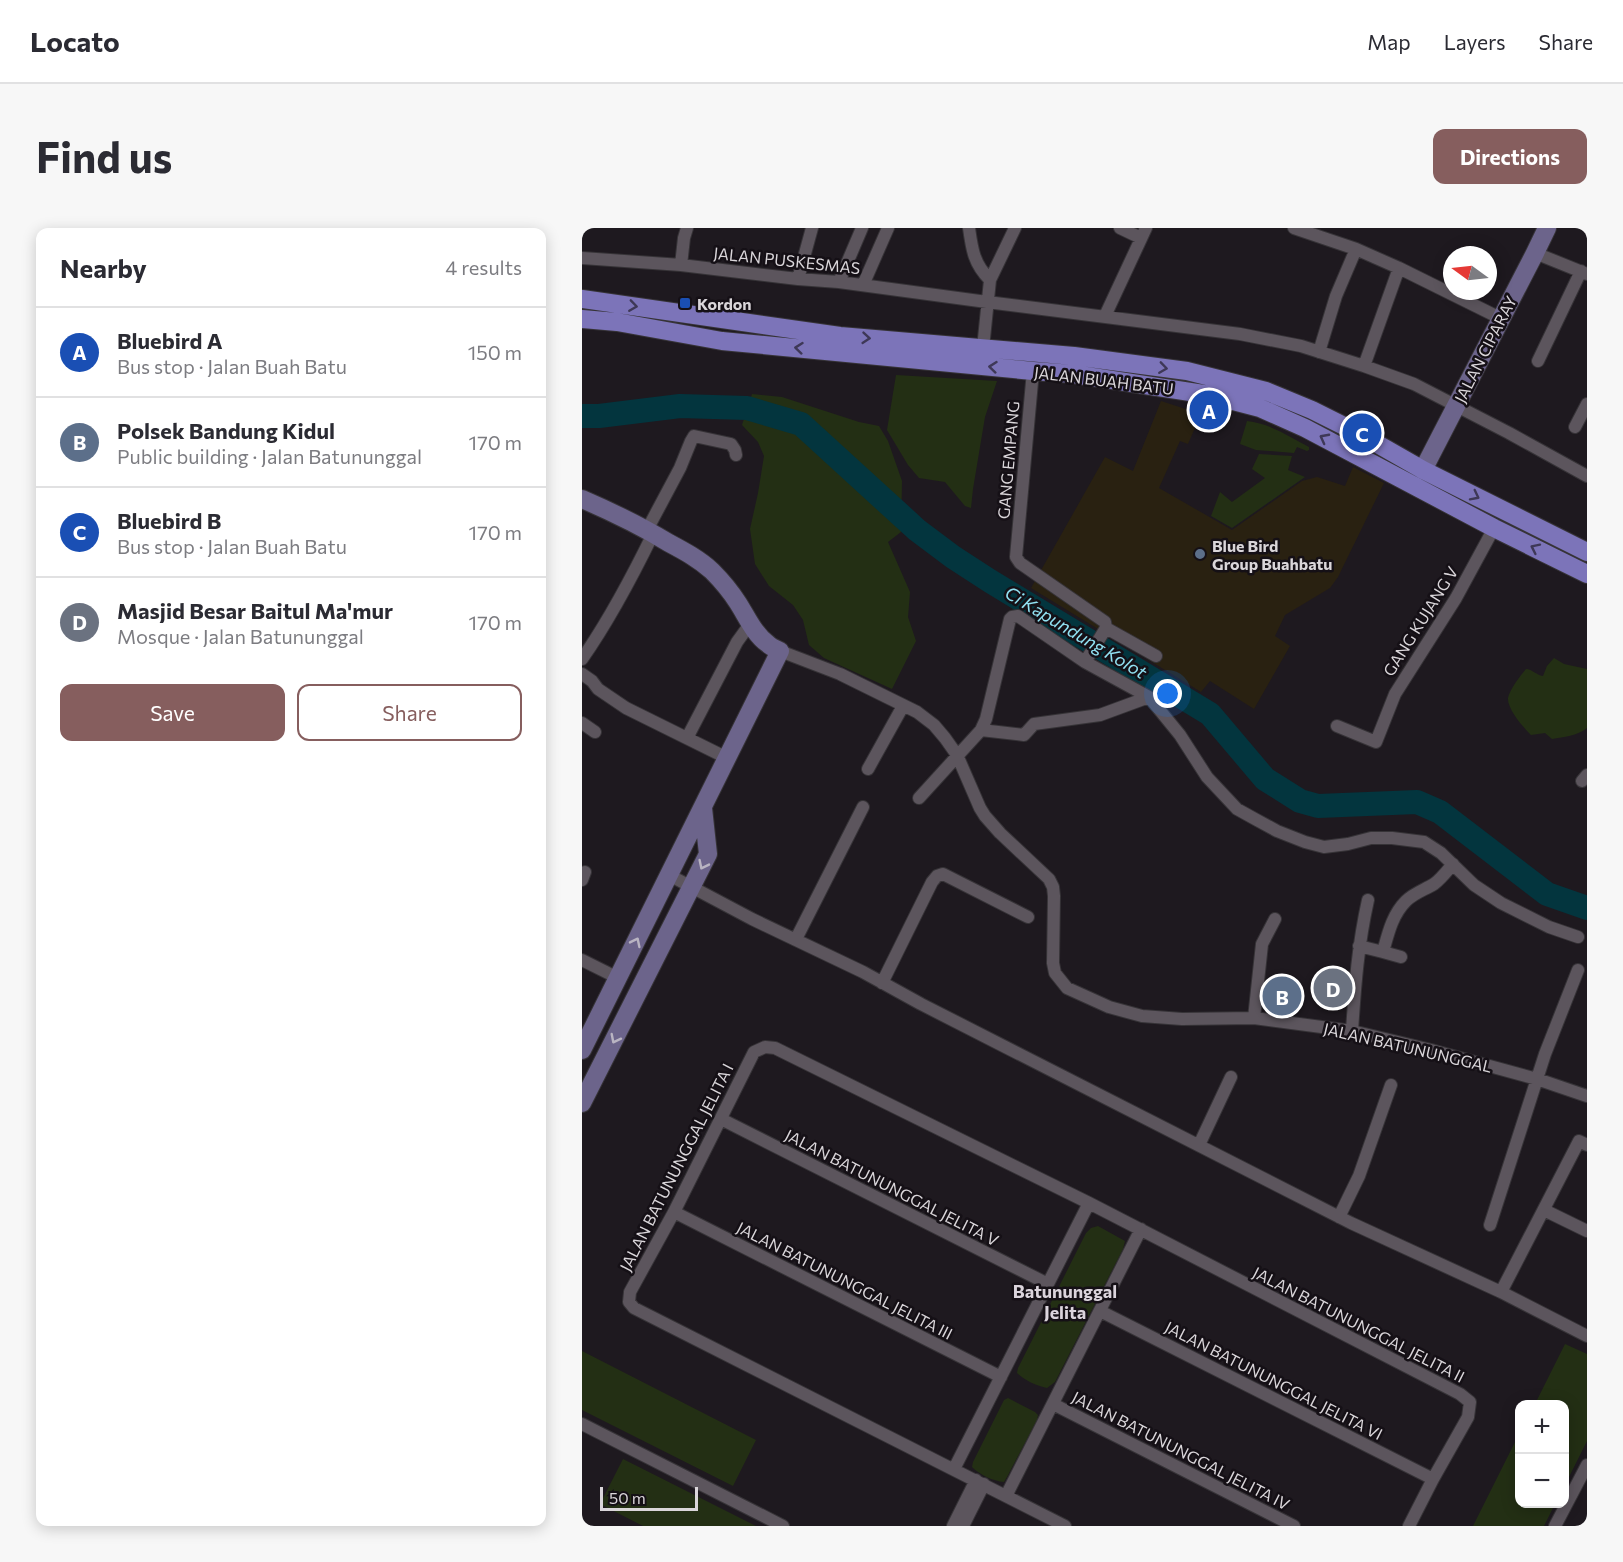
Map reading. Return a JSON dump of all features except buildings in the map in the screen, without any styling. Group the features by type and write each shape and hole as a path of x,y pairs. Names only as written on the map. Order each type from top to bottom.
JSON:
{"main road":[{"name":"JALAN BUAH BATU","path":"582,299 840,336 983,348 1074,365 1104,378 1210,395 1260,408 1305,428 1494,528 1587,574"},
{"name":"JALAN BUAH BATU","path":"582,319 617,322 722,341 1033,371 1105,359 1187,371 1266,392 1312,410 1423,470 1587,552"},
{"path":"1104,378 1098,371 1099,364 1105,359"}],"street":[{"path":"681,266 687,228"},
{"path":"798,279 812,228"},
{"path":"839,282 862,228"},
{"path":"863,285 888,228"},
{"path":"969,228 976,263 990,280"},
{"path":"983,348 990,280 1015,228"},
{"path":"1105,316 1144,233 1120,228"},
{"path":"1294,228 1356,249 1500,318"},
{"name":"JALAN CIPARAY","path":"1423,470 1546,228"},
{"path":"1319,352 1336,296 1356,249"},
{"path":"1535,253 1584,273 1538,362"},
{"name":"JALAN PUSKESMAS","path":"582,258 839,282 1240,334 1301,346 1403,379 1587,476"},
{"path":"1364,366 1399,268"},
{"name":"GANG EMPANG","path":"1033,371 1017,560 1101,618 1105,622 1104,631"},
{"path":"1575,427 1587,404"},
{"path":"582,659 629,584 694,436 731,444 736,455"},
{"path":"582,499 611,511 695,558 713,572 737,601 759,636 768,645 780,651 582,1050"},
{"name":"GANG KUJANG V","path":"1337,726 1376,742 1395,694 1456,598 1494,528"},
{"path":"919,798 981,730 986,719 1010,619 1018,616 1085,662 1142,693 1180,735 1207,777 1238,809 1262,823 1305,842 1324,847 1371,838 1424,842 1441,852 1474,885 1501,903 1549,927 1578,937"},
{"path":"687,738 737,642 750,624"},
{"path":"1085,662 1104,631 1156,657"},
{"name":"JALAN BATUNUNGGAL","path":"780,651 840,674 917,712 934,724 957,756 980,808 1000,833 1049,879 1054,896 1053,963 1055,973 1067,988 1109,1007 1142,1016 1182,1019 1254,1018 1352,1031 1537,1078 1587,1096"},
{"path":"582,674 598,689 626,708 727,758"},
{"path":"981,730 1024,735 1034,724 1100,715 1142,693"},
{"path":"868,769 903,706"},
{"path":"582,723 595,732"},
{"path":"796,939 863,807"},
{"path":"582,1103 708,854 703,808"},
{"path":"1371,948 1392,923 1398,910 1412,896 1434,884 1453,864"},
{"path":"882,983 937,876 943,874 1028,917"},
{"path":"669,875 1339,1217 1501,1292 1587,1336"},
{"path":"1352,1031 1371,948 1368,900"},
{"path":"1254,1018 1262,944 1275,919"},
{"path":"1371,948 1401,957"},
{"path":"582,960 618,978"},
{"path":"1490,1225 1550,1039 1578,970"},
{"name":"JALAN BATUNUNGGAL JELITA I","path":"1006,1496 634,1308 629,1302 630,1292 674,1212 754,1052 765,1047 776,1048 1089,1203"},
{"path":"1199,1145 1231,1077"},
{"path":"1339,1217 1359,1176 1391,1085"},
{"name":"JALAN BATUNUNGGAL JELITA V","path":"720,1119 1048,1284"},
{"path":"1501,1292 1580,1141 1587,1144"},
{"path":"954,1469 1089,1203 1141,1229 1006,1496 1065,1526"},
{"path":"1544,1210 1587,1231"},
{"name":"JALAN BATUNUNGGAL JELITA III","path":"674,1212 1001,1377"},
{"name":"JALAN BATUNUNGGAL JELITA II","path":"1141,1229 1460,1394 1470,1402 1468,1417 1409,1526"},
{"name":"JALAN BATUNUNGGAL JELITA VI","path":"1100,1311 1433,1479"},
{"name":"JALAN BATUNUNGGAL JELITA IV","path":"1053,1404 1294,1526"},
{"path":"582,1424 783,1526"},
{"path":"1555,1526 1587,1465"},
{"path":"953,1526 980,1482"},
{"path":"963,1526 980,1482"}],"shaded area":[{"name":"Blue Bird Group Buahbatu","path":"1161,401 1201,414 1188,444 1180,441 1159,488 1232,530 1302,481 1317,477 1345,486 1353,467 1384,483 1338,577 1330,588 1285,615 1275,636 1290,646 1254,709 1210,681 1201,692 1031,588 1105,457 1133,471"}],"green space":[{"path":"896,375 997,381 985,417 971,508 965,506 945,482 919,478 908,465 887,430"},
{"path":"752,394 782,397 859,422 879,426 888,441 902,481 901,532 888,542 910,592 908,617 916,641 892,689 824,658 809,645 803,620 793,605 769,586 755,564 750,529 764,456 758,442 742,425"},
{"path":"1247,421 1263,424 1279,431 1309,447 1309,450 1297,447 1294,453 1256,450 1240,444"},
{"path":"1259,454 1292,456 1288,470 1305,477 1232,528 1211,516 1220,492 1232,502 1265,478 1252,469"},
{"path":"1554,658 1564,664 1587,669 1587,728 1566,737 1552,739 1545,733 1531,735 1513,713 1508,698 1526,669 1543,676 1547,666"},
{"path":"1098,1226 1125,1241 1123,1249 1055,1382 1047,1388 1035,1384 1017,1373 1018,1368 1086,1233"},
{"path":"1565,1344 1587,1354 1587,1441 1569,1477 1569,1400 1537,1400"},
{"path":"582,1351 756,1440 733,1486 582,1410"},
{"path":"1008,1398 1038,1415 1004,1482 987,1477 972,1467 1004,1400"},
{"path":"1515,1442 1515,1508 1553,1508 1544,1526 1473,1526"},
{"path":"623,1459 756,1526 643,1526 600,1504"}],"waterway":[{"name":"Ci Kapundung Kolot","path":"582,416 680,406 747,408 801,424 917,530 953,557 1210,714 1265,779 1300,801 1318,806 1417,802 1440,812 1547,894 1587,908"}],"place":[{"name":"Kordon","path":"685,303"},
{"name":"Bluebird A","path":"1209,410"},
{"name":"Bluebird B","path":"1362,433"},
{"name":"Blue Bird Group Buahbatu","path":"1200,554"},
{"name":"Masjid Besar Baitul Ma'mur","path":"1333,988"},
{"name":"Polsek Bandung Kidul","path":"1282,996"}],"district":[{"name":"Batununggal Jelita","path":"1065,1301"}]}
